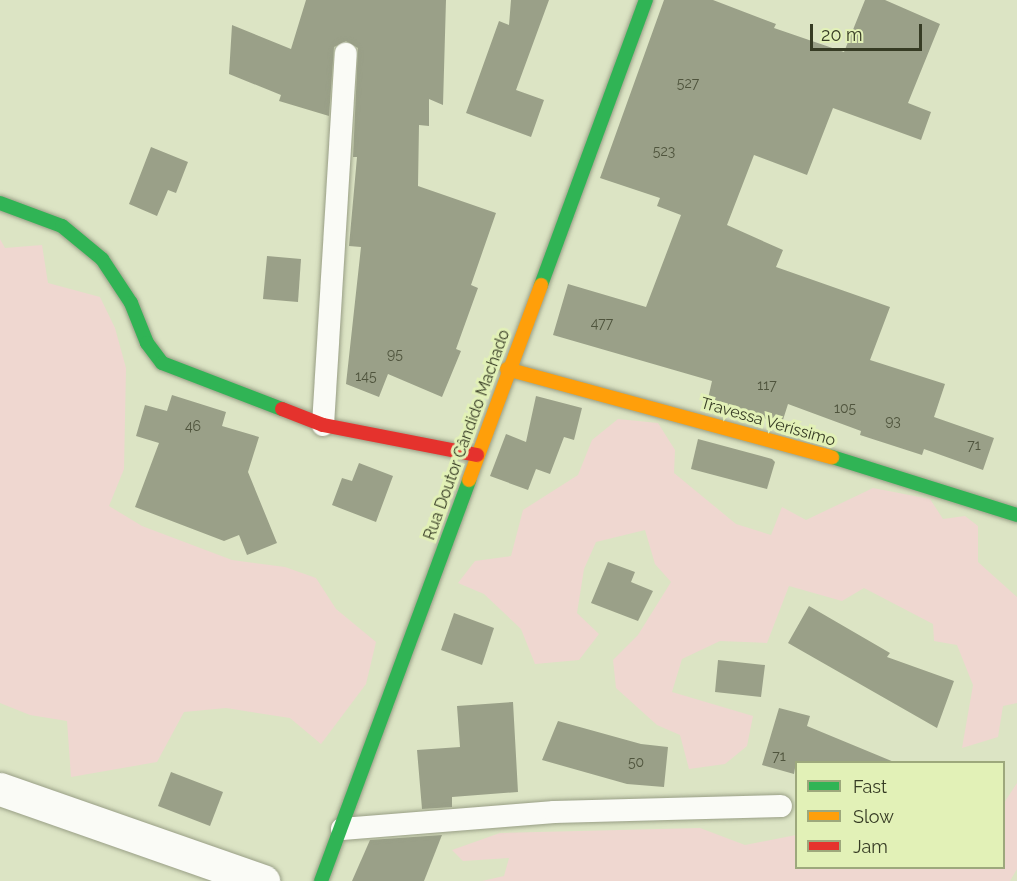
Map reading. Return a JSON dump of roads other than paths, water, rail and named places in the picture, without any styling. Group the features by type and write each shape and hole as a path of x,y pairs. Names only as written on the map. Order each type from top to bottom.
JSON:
{"street":[{"name":"Rua Doutor Cândido Machado","path":"321,881 342,829 507,369 646,0"},
{"path":"0,203 62,226 102,259 131,303 147,343 162,363 323,425 477,455"},
{"name":"Travessa Veríssimo","path":"507,369 792,445 1017,515"},
{"path":"0,789 263,881"}],"lane":[{"path":"323,425 346,54"},
{"path":"342,829 554,812 781,806"}]}
